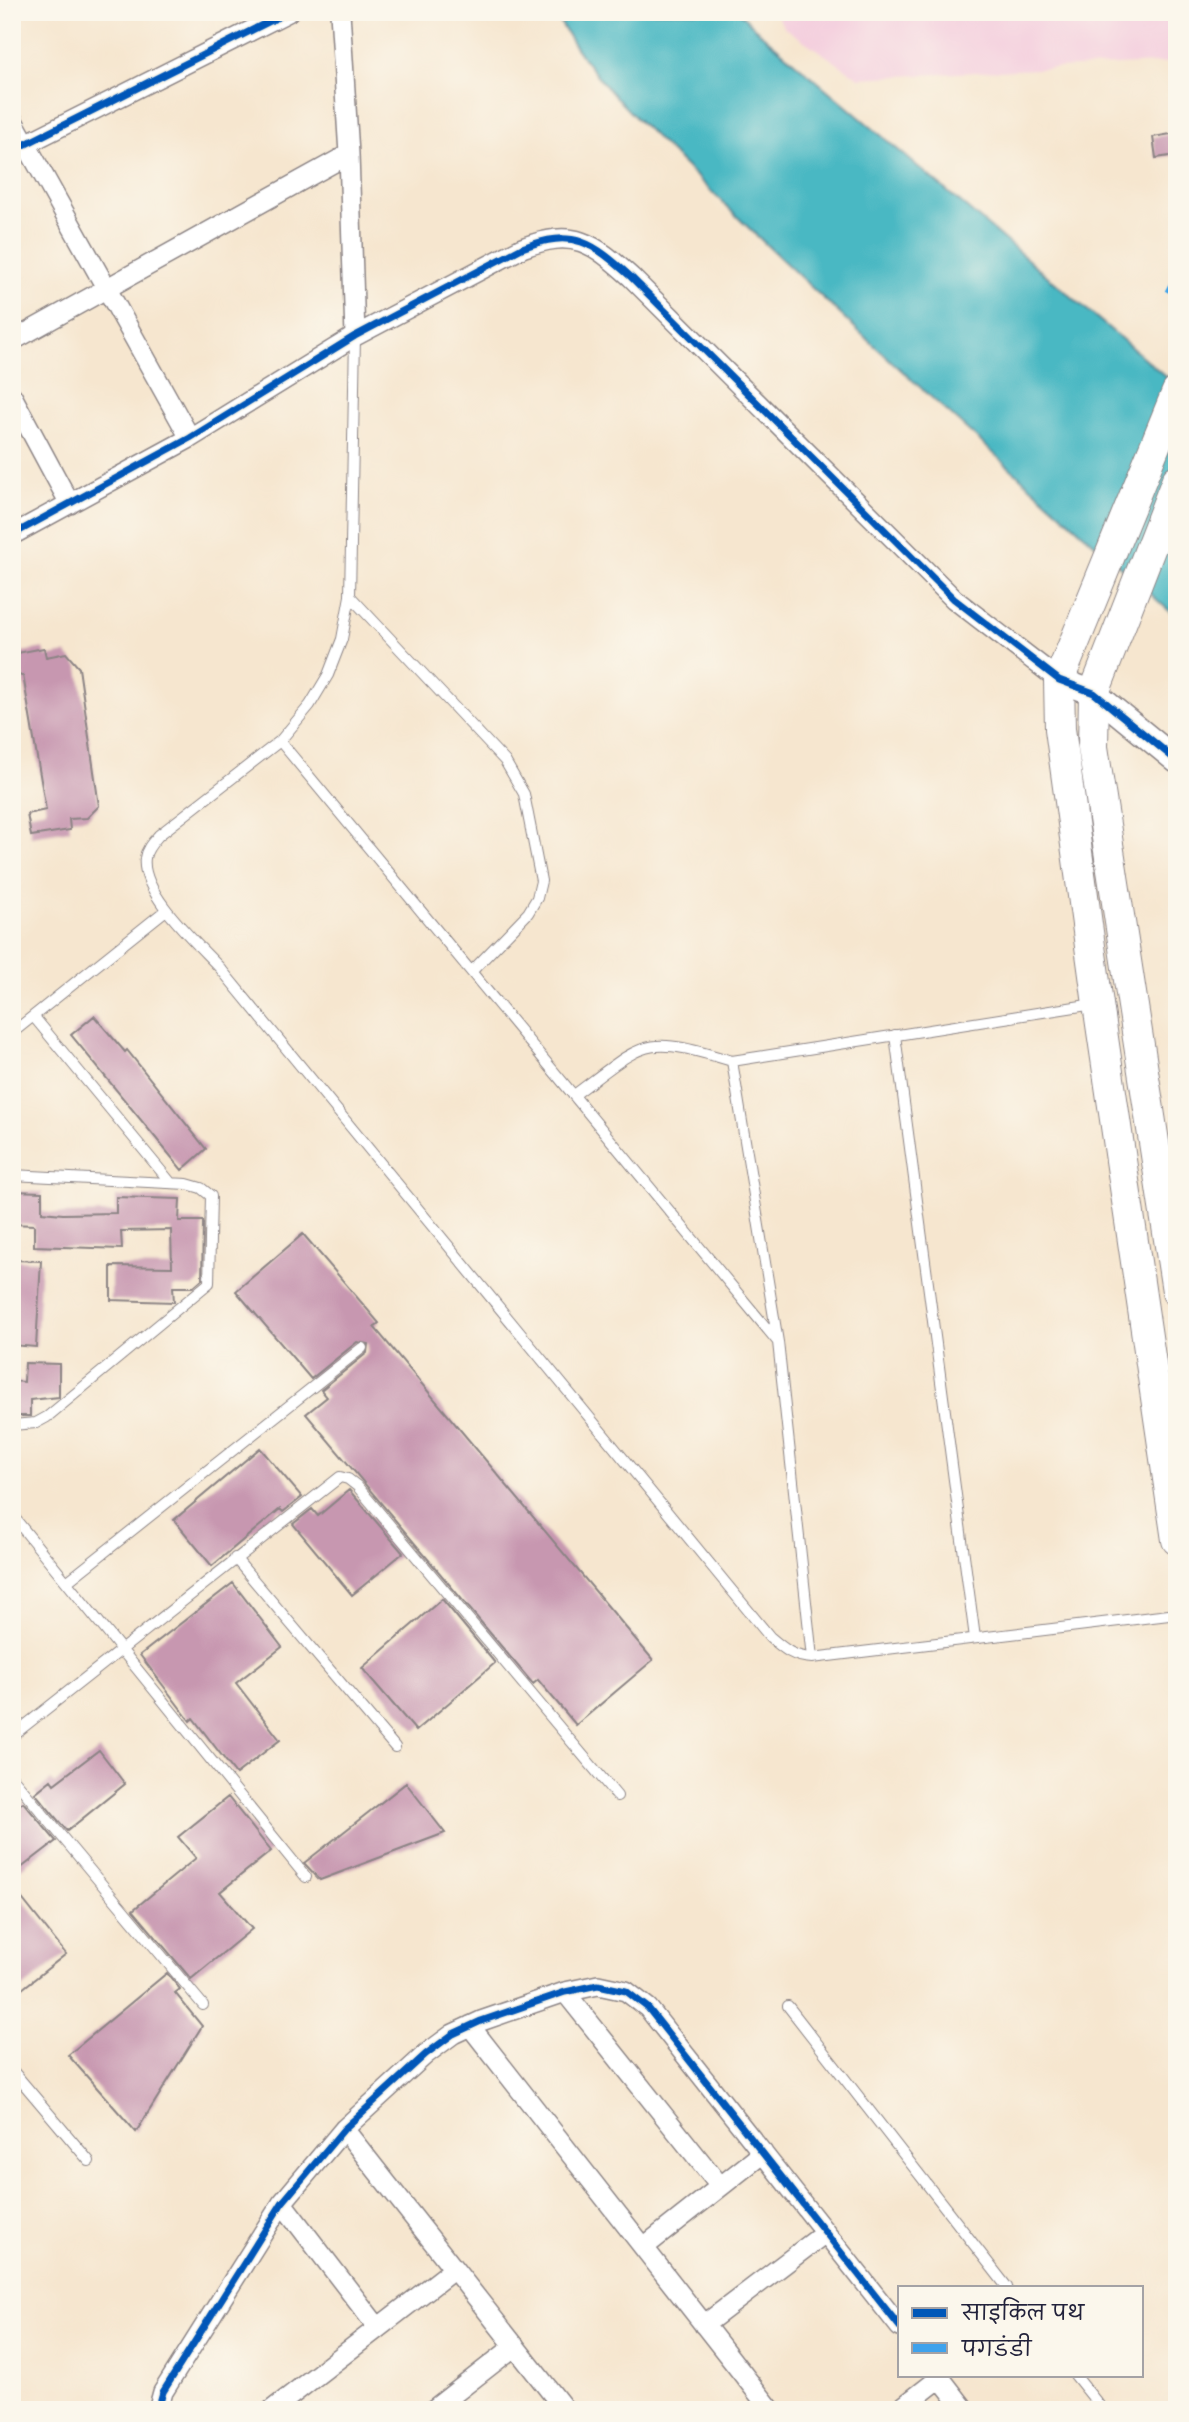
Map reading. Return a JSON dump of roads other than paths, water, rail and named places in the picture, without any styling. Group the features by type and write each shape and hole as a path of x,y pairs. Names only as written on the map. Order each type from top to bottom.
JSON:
{"main road":[{"path":"1177,391 1096,596 1059,680 1060,729 1177,1540"},
{"path":"1177,480 1094,693 1093,747 1177,1291"}],"street":[{"path":"19,148 288,12"},
{"path":"340,12 349,154 355,335"},
{"path":"12,119 19,148 106,288 190,438"},
{"path":"12,341 349,154"},
{"path":"12,535 190,438 355,335 522,248 551,237 578,240 609,257 631,277 954,599 1059,680 1094,693 1177,761"},
{"path":"12,396 70,504"},
{"path":"158,2410 163,2392 282,2203 344,2129 426,2054 470,2026 565,1992 598,1985 626,1991 648,2008 898,2324"},
{"path":"565,1992 720,2186"},
{"path":"470,2026 771,2410"},
{"path":"344,2129 565,2410"},
{"path":"644,2247 763,2153"},
{"path":"282,2203 378,2328"},
{"path":"704,2325 825,2233"},
{"path":"272,2410 454,2269"},
{"path":"433,2410 515,2346"},
{"path":"899,2410 939,2376 965,2410"}],"lane":[{"path":"355,335 350,596 342,639 328,675 310,705 280,741 159,835 149,846 145,859 148,881 166,910 220,968 770,1637 797,1657 813,1658 1177,1614"},
{"path":"350,596 505,761 524,794 541,881 537,898 528,913 472,971"},
{"path":"280,741 778,1342"},
{"path":"12,1033 166,910"},
{"path":"574,1095 634,1050 653,1044 677,1045 732,1061 1098,1004"},
{"path":"34,1017 171,1183"},
{"path":"894,1035 975,1638"},
{"path":"732,1061 778,1342 813,1658"},
{"path":"12,1175 171,1183 201,1188 211,1196 209,1283 47,1417 36,1423 12,1425"},
{"path":"68,1581 362,1348"},
{"path":"12,1736 329,1483 340,1477 348,1479 617,1796"},
{"path":"12,1515 306,1877"},
{"path":"235,1558 395,1747"},
{"path":"12,1777 203,2006"},
{"path":"788,2006 1006,2286"},
{"path":"12,2070 89,2161"},
{"path":"1076,2376 1102,2410"}],"water":[{"path":"555,12 739,12 759,32 1177,386 1177,618 825,300 647,129 586,62"}]}
